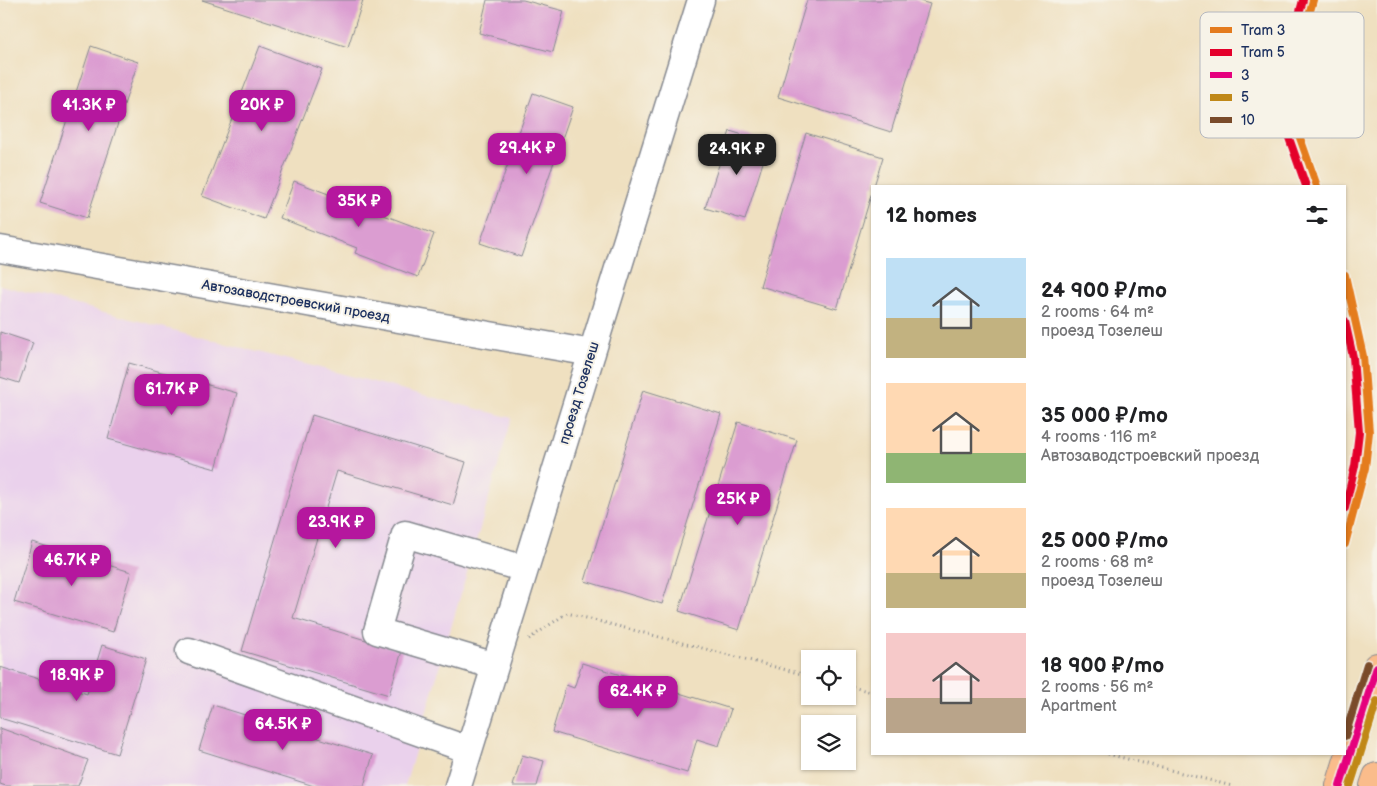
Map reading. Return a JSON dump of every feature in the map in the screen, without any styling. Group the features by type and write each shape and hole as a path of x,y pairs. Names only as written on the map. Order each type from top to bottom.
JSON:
{"main road":[{"path":"1340,786 1377,667"},
{"path":"1374,786 1377,777"}],"street":[{"name":"проезд Тозелеш","path":"458,786 701,0"},
{"name":"Автозаводстроевский проезд","path":"0,249 592,353"},
{"path":"495,666 377,631 405,534 525,569"},
{"path":"189,651 469,750"}],"path":[{"path":"503,639 521,645 567,613 801,674"},
{"path":"856,688 871,692"},
{"path":"1112,755 1232,786"}],"shaded area":[{"path":"0,285 512,418 405,786 0,786"}],"building":[{"path":"202,0 363,0 348,47"},
{"path":"487,0 523,0 564,11 553,52 479,33"},
{"path":"807,0 916,0 930,4 891,132 778,97"},
{"path":"91,46 138,62 87,218 40,203"},
{"path":"260,46 322,69 264,219 202,196"},
{"path":"533,93 573,107 521,257 480,243"},
{"path":"730,131 769,143 745,220 705,208"},
{"path":"806,133 883,157 874,185 871,185 871,195 837,309 760,286"},
{"path":"294,181 434,234 418,277 355,253 357,248 280,218"},
{"path":"0,332 33,343 19,383 0,377"},
{"path":"129,363 237,393 216,469 108,439"},
{"path":"643,390 721,414 662,604 585,581"},
{"path":"312,415 466,462 453,505 337,471 293,618 402,651 389,695 242,651"},
{"path":"738,422 797,440 739,630 679,611"},
{"path":"32,542 131,572 113,632 14,602"},
{"path":"102,645 146,659 117,754 0,718 0,667 87,694"},
{"path":"582,663 731,709 719,746 697,739 687,773 552,732 566,685 574,688"},
{"path":"213,705 373,755 364,786 314,786 199,750"},
{"path":"0,728 88,760 78,786 6,786 0,784"},
{"path":"522,755 544,761 537,786 513,786"}],"tram line":[{"name":"5","path":"1300,12 1303,0"},
{"name":"3","path":"1310,12 1313,0"},
{"name":"5","path":"1289,138 1306,185"},
{"name":"3","path":"1300,138 1317,185"},
{"name":"3","path":"1346,280 1363,356 1369,432 1365,468 1346,540"},
{"name":"5","path":"1346,326 1353,357 1359,432 1355,466 1346,504"}],"transit line":[{"name":"10","path":"1346,733 1367,664"},
{"name":"3","path":"1340,786 1377,667"},
{"name":"5","path":"1350,786 1377,701"}]}
